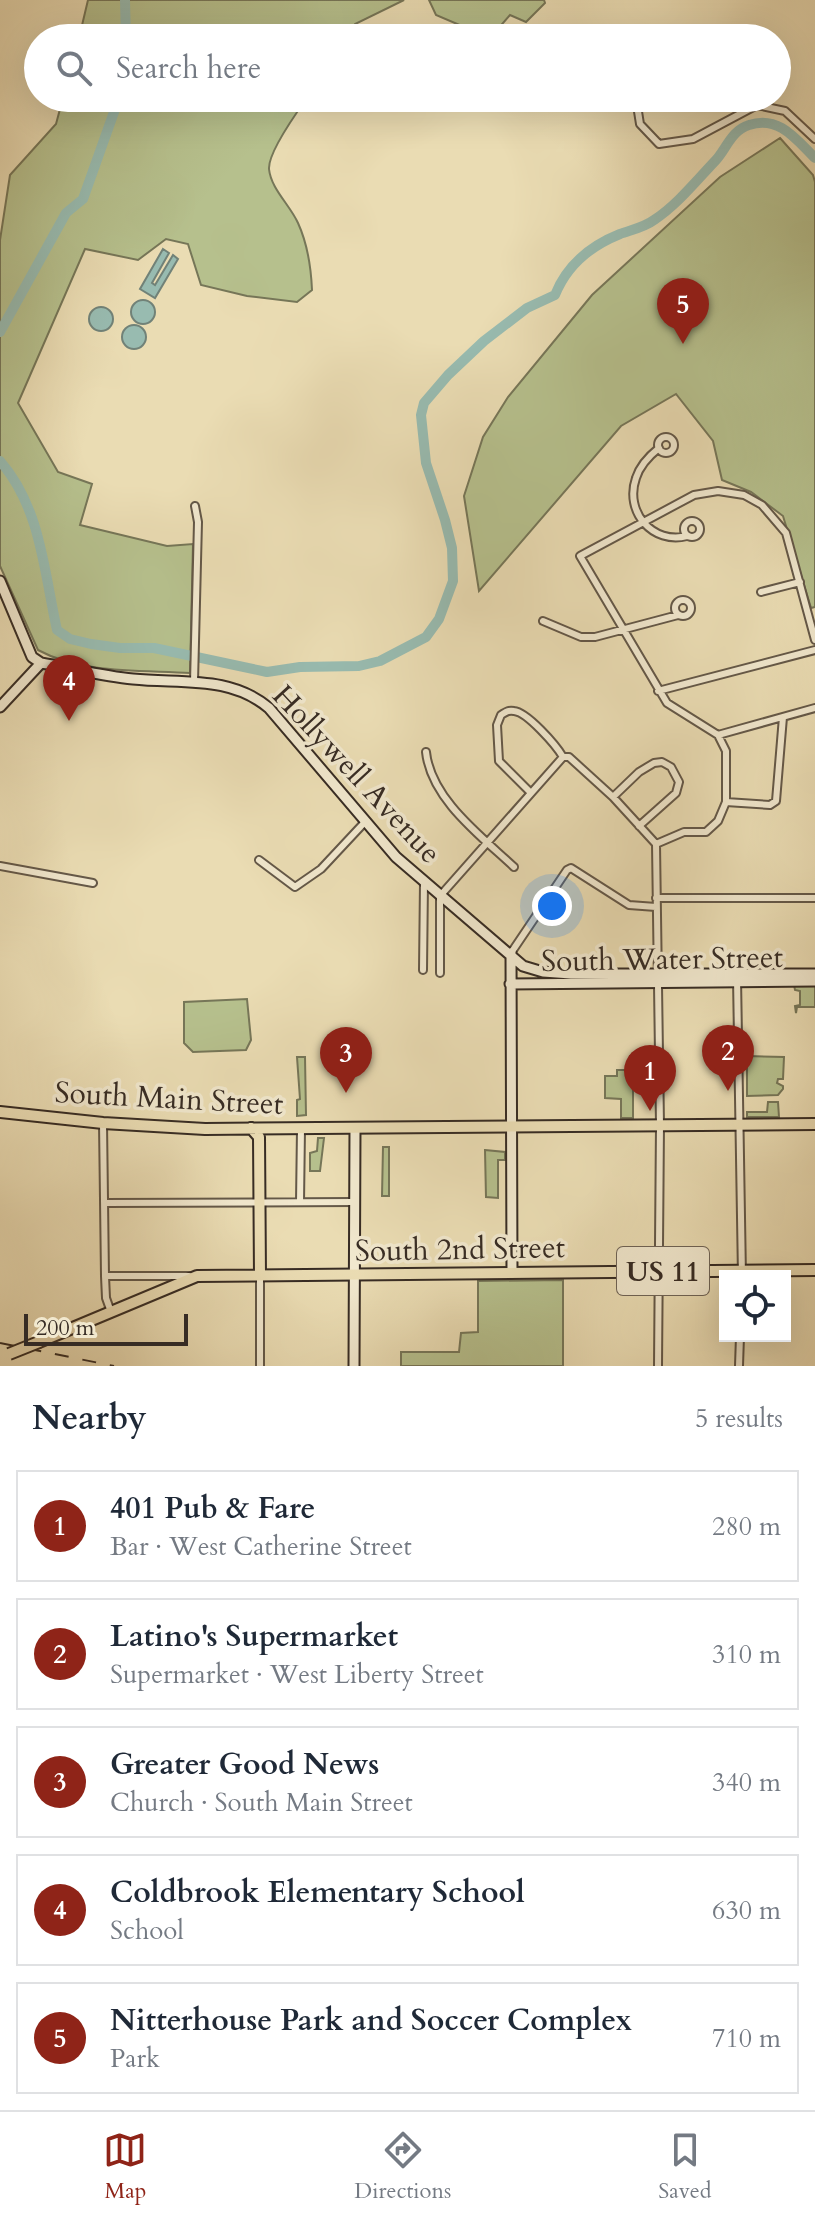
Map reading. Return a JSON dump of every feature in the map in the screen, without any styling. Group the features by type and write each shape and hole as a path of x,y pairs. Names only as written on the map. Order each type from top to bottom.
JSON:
{"main road":[{"name":"South Main Street","path":"0,1112 103,1123 258,1131 815,1124"},
{"path":"258,1131 260,1275"},
{"name":"South 2nd Street","path":"791,1271 815,1270"},
{"name":"South 2nd Street","path":"197,1276 719,1272"},
{"path":"4,1356 197,1276"}],"street":[{"path":"638,112 640,124 659,144 693,139 744,112"},
{"path":"786,112 815,139"},
{"path":"659,448 641,467 635,481 635,506 643,522 657,535 672,540 687,536"},
{"path":"656,844 684,832 706,832 711,829 723,813 726,802 726,751 718,735 667,703 658,691 580,556 694,495 718,491 744,495 762,505 786,533 815,640"},
{"path":"194,677 198,522 195,506"},
{"path":"0,581 32,657 41,663 0,707"},
{"path":"761,592 800,582"},
{"path":"543,621 581,637 595,637 678,615"},
{"path":"658,691 815,650"},
{"name":"Hollywell Avenue","path":"41,663 120,678 194,677 258,698 396,857 523,966 543,972 657,979"},
{"path":"718,735 815,708"},
{"path":"531,793 499,761 497,725 501,715 509,711 520,713 613,797 656,844 660,1125 658,1366"},
{"path":"726,802 770,805 776,801 783,717"},
{"path":"426,752 428,770 453,807 514,867"},
{"path":"440,973 440,896 566,757"},
{"path":"613,797 647,767 662,762 671,767 679,782 676,793 639,826"},
{"path":"259,860 295,887 321,869 364,823"},
{"path":"0,866 93,883"},
{"path":"512,1273 511,953 571,868 629,905 656,907"},
{"path":"423,970 424,882"},
{"path":"656,898 815,898"},
{"name":"South Water Street","path":"510,984 815,974"},
{"path":"737,978 742,1270"},
{"name":"South Water Street","path":"737,978 815,981"},
{"path":"103,1123 105,1276 106,1298 111,1312"},
{"path":"300,1202 301,1129"},
{"path":"354,1366 355,1129"},
{"path":"105,1203 354,1202"},
{"path":"260,1275 260,1366"},
{"name":"South 2nd Street","path":"105,1276 197,1276"},
{"path":"739,1366 740,1342"}],"green space":[{"path":"88,0 404,0 355,24 82,24"},
{"path":"429,0 544,0 545,3 526,22 510,15 502,24 457,24 436,15"},
{"path":"59,112 297,112 278,143 269,169 273,183 301,231 312,290 297,302 247,296 201,285 188,244 166,239 138,260 85,249 18,403 58,472 92,484 80,525 167,546 193,544 190,673 93,667 55,658 38,650 0,566 0,240 10,175 56,124"},
{"path":"780,138 813,175 815,182 815,607 811,608 783,516 751,492 722,480 713,441 676,394 621,426 479,591 464,496 483,437 508,397 592,295 720,177"},
{"path":"815,984 815,1007 797,1007 796,1013 795,1006 800,1005 800,991 795,990 794,985"},
{"path":"247,999 251,1040 246,1050 193,1052 184,1043 184,1002"},
{"path":"630,1056 637,1056 637,1077 631,1079 633,1118 621,1118 621,1099 605,1098 605,1076 617,1076 617,1070 629,1070"},
{"path":"747,1056 784,1057 783,1079 778,1079 777,1083 783,1089 778,1095 747,1096"},
{"path":"297,1057 305,1057 306,1115 297,1116 297,1100 300,1099"},
{"path":"768,1102 778,1102 779,1117 747,1117 747,1112 767,1112"},
{"path":"318,1138 324,1138 320,1171 310,1171 310,1153 317,1151"},
{"path":"383,1147 389,1147 389,1196 382,1196"},
{"path":"485,1150 505,1152 505,1160 498,1160 498,1198 486,1197"},
{"path":"563,1280 563,1366 401,1366 401,1352 459,1352 461,1333 478,1332 478,1281"}],"water":[{"path":"163,249 169,253 152,283 155,285 173,255 178,259 155,298 140,289"},
{"path":"143,300 154,307 155,312 148,323 143,324 132,317 131,312 138,301"},
{"path":"101,307 109,311 113,319 109,327 101,331 93,327 89,319 93,311"},
{"path":"134,325 142,329 146,337 142,345 134,349 126,345 122,337 126,329"}],"waterway":[{"path":"125,0 126,24"},
{"path":"0,332 66,213 83,199 114,112"},
{"path":"0,461 14,479 33,520 57,630 70,639 120,648 154,648 267,672 300,667 359,666 380,661 426,637 439,619 453,581 452,548 426,463 421,415 424,403 448,375 484,341 527,308 555,295 566,274 589,251 609,239 646,225 671,207 743,127 760,123 778,126 815,158"}],"railway":[{"path":"0,1343 114,1366"}],"place":[{"name":"Nitterhouse Park and Soccer Complex","path":"683,344"},
{"name":"Coldbrook Elementary School","path":"69,721"},
{"name":"Latino's Supermarket","path":"728,1091"},
{"name":"Greater Good News","path":"346,1093"},
{"name":"401 Pub & Fare","path":"650,1111"}]}
